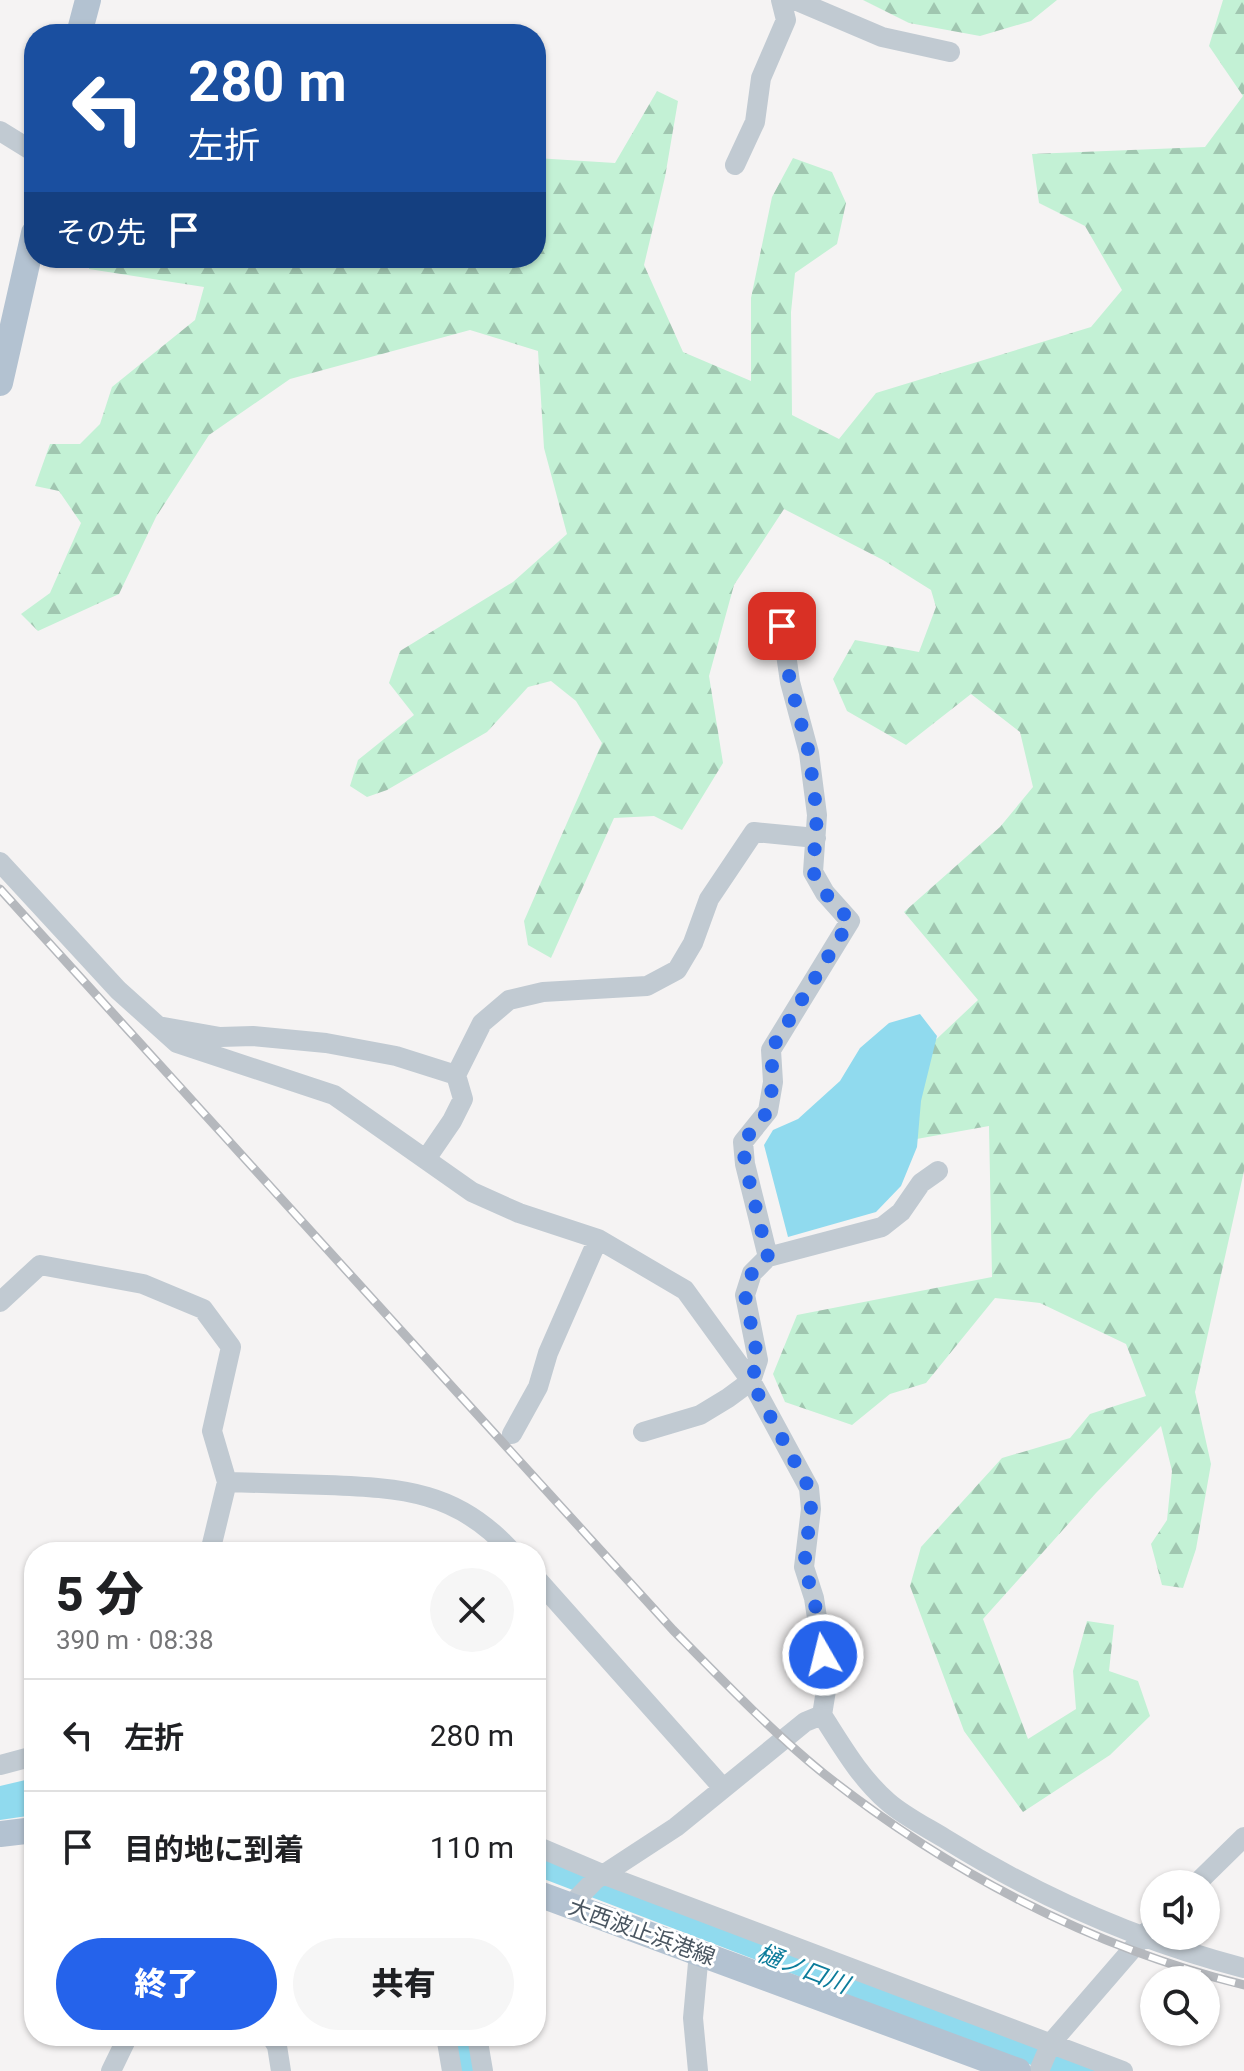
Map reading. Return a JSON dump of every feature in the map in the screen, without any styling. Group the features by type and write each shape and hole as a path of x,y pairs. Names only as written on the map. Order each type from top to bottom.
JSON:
{"main road":[{"path":"82,24 88,0"},
{"path":"0,383 26,268"},
{"path":"0,1834 24,1831"},
{"name":"大西波止浜港線","path":"546,1895 574,1902 1018,2071"}],"street":[{"path":"735,165 755,122 761,78 786,20 781,0"},
{"path":"795,0 882,37 950,52"},
{"path":"0,131 24,146"},
{"path":"768,1257 745,1164 743,1142 768,1111 773,1082 771,1050 850,921 825,893 813,872 817,815 809,753 790,682 782,626"},
{"path":"426,1159 463,1099 456,1075 482,1023 509,1000 543,992 647,986 677,970 693,943 709,899 754,832 816,838"},
{"path":"0,862 118,990 177,1043 334,1095 472,1192 519,1213 598,1239 685,1290 751,1381 809,1488 811,1509 804,1567 814,1598 827,1684 822,1715 857,1769 889,1804 976,1858 1069,1906 1140,1928"},
{"path":"158,1026 220,1037 253,1036 326,1043 396,1056 456,1075"},
{"path":"643,1432 700,1415 751,1381 758,1360 745,1295 752,1273 768,1257 882,1227 901,1212 921,1183 938,1171"},
{"path":"512,1434 538,1387 548,1353 598,1239"},
{"path":"0,1302 40,1265 143,1284 203,1309 231,1347 212,1431 227,1482 212,1542"},
{"path":"227,1482 390,1487 428,1495 460,1509 503,1542"},
{"path":"546,1589 723,1788"},
{"path":"574,1902 599,1877 676,1827 805,1722 822,1715"},
{"path":"0,1765 24,1759"},
{"path":"1210,1870 1244,1837"},
{"path":"546,1851 599,1877 1123,2071"},
{"path":"1039,2071 1051,2043 1140,1940"},
{"path":"1199,1950 1244,1968"},
{"path":"698,2071 693,2018 699,1952"},
{"path":"111,2071 123,2046"},
{"path":"277,2046 281,2071"},
{"path":"448,2046 452,2071"},
{"path":"479,2046 483,2071"}],"green space":[{"path":"863,0 1057,0 1031,21 980,36 909,23"},
{"path":"1223,0 1244,0 1244,1171 1195,1392 1211,1464 1196,1549 1183,1588 1162,1585 1151,1544 1167,1520 1172,1471 1161,1426 983,1619 1028,1739 1076,1709 1073,1671 1087,1621 1114,1625 1109,1671 1138,1681 1150,1716 1110,1755 1023,1812 964,1731 910,1586 921,1547 1002,1458 1070,1438 1090,1414 1146,1396 1126,1344 1040,1303 995,1298 926,1383 890,1394 852,1425 785,1402 773,1374 797,1315 992,1277 989,1126 911,1140 926,1049 978,1000 904,912 1000,827 1033,787 1020,732 971,694 906,745 847,711 833,679 855,640 919,652 936,607 931,590 883,560 784,509 734,585 709,676 723,763 682,830 654,816 614,818 551,958 528,945 524,921 602,743 576,701 551,681 528,687 487,732 387,790 367,797 350,786 358,760 414,715 389,683 400,651 513,582 567,534 544,448 538,351 470,330 290,379 209,435 156,517 119,594 38,631 21,614 50,593 81,523 59,491 35,486 50,444 80,444 100,424 112,387 195,320 204,287 89,268 546,268 546,159 615,163 657,91 678,101 665,177 644,265 683,352 751,381 751,298 772,197 793,158 832,172 846,203 837,244 795,273 791,312 792,415 839,439 876,393 1091,327 1122,290 1085,226 1039,203 1032,154 1205,147 1243,96 1209,46"}],"water":[{"path":"920,1014 937,1036 921,1101 917,1147 901,1186 876,1212 788,1237 764,1145 773,1130 798,1119 840,1081 860,1048 889,1023"},
{"path":"24,1780 24,1816 0,1820 0,1786"},
{"name":"樋ノ口川","path":"546,1857 1111,2071 1047,2071 546,1880"}],"waterway":[{"path":"467,2046 471,2071"}],"railway":[{"path":"0,889 673,1630 803,1756 870,1809 919,1842 1022,1902 1131,1950 1244,1985"}],"route":[{"path":"782,626 790,682 809,753 817,815 813,872 825,893 850,921 771,1050 773,1082 768,1111 743,1142 745,1164 768,1257 752,1273 745,1295 758,1360 751,1381 809,1488 811,1509 804,1567 814,1598 823,1655"}]}
